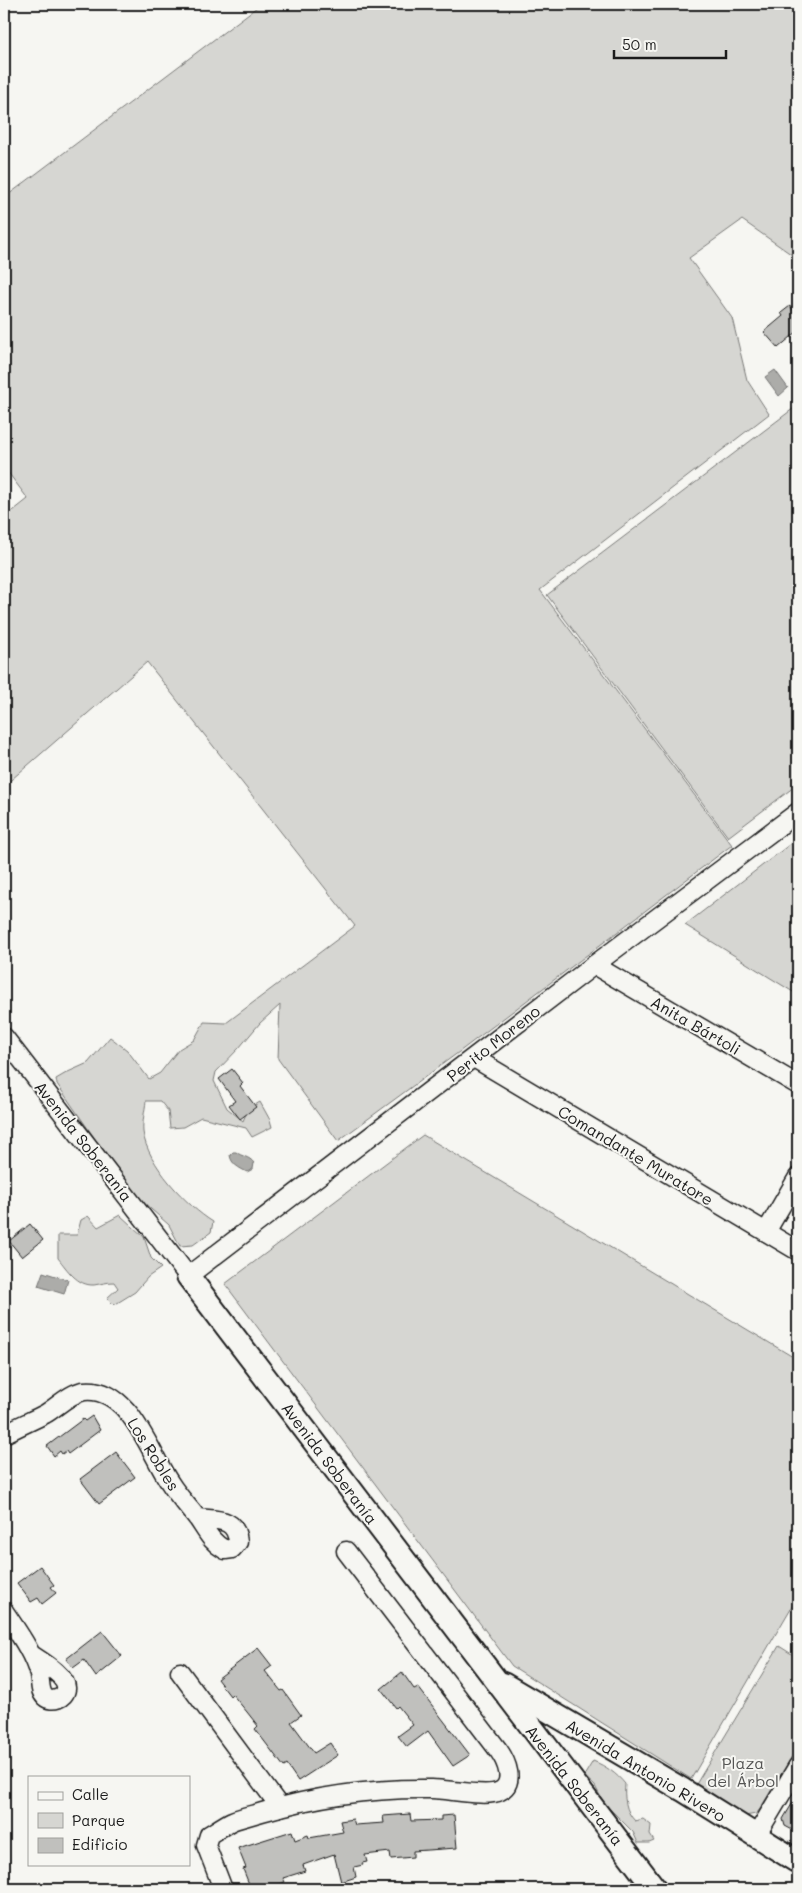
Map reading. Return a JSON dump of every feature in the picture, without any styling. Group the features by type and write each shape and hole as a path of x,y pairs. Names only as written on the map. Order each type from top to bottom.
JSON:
{"street":[{"name":"Perito Moreno","path":"188,1276 594,965 798,812"},
{"name":"Anita Bártoli","path":"594,965 798,1085"},
{"name":"Avenida Soberanía","path":"4,1037 655,1889"},
{"name":"Comandante Muratore","path":"474,1058 798,1251"},
{"path":"766,1232 798,1177"},
{"name":"Los Robles","path":"4,1434 45,1414 77,1393 85,1391 100,1393 115,1400 130,1415 143,1433 169,1482 197,1518"},
{"path":"223,1889 206,1845 209,1835 232,1821 280,1807 342,1795 389,1790 432,1789 490,1794 501,1791 508,1782 506,1762 499,1751 346,1550"},
{"path":"4,1611 32,1655"},
{"path":"180,1672 280,1807"},
{"name":"Avenida Antonio Rivero","path":"493,1678 683,1790 798,1862"},
{"path":"756,1836 798,1766"},
{"path":"211,1858 230,1889"}],"green space":[{"path":"261,4 798,4 798,259 742,220 689,258 732,318 747,380 769,414 540,590 732,845 459,1052 338,1141 278,1059 280,1005 260,1023 216,1072 214,1081 227,1108 243,1121 248,1109 260,1102 272,1127 252,1137 246,1128 201,1117 183,1127 170,1128 168,1111 160,1101 146,1101 143,1132 152,1157 180,1195 213,1222 211,1232 193,1245 180,1246 169,1225 143,1202 107,1156 57,1084 56,1079 88,1063 110,1037 127,1050 149,1079 160,1073 179,1049 194,1040 204,1022 226,1023 355,926 147,662 4,786 4,518 28,499 4,467 4,198"},
{"path":"798,405 798,784 728,837 547,595"},
{"path":"798,838 798,995 685,925"},
{"path":"423,1135 798,1360 798,1596 691,1779 512,1666 225,1284"},
{"path":"120,1215 144,1237 151,1258 161,1268 148,1277 135,1292 114,1305 107,1298 118,1288 114,1282 88,1285 78,1280 65,1267 58,1258 58,1235 77,1235 81,1220 88,1216 98,1227"},
{"name":"Plaza del Árbol","path":"779,1646 798,1658 798,1746 760,1809 756,1814 745,1816 695,1786"},
{"path":"593,1761 611,1771 625,1784 625,1799 629,1813 635,1821 643,1819 651,1825 650,1835 654,1841 638,1843 633,1832 603,1802 595,1786 584,1776"}],"shaded area":[{"path":"775,370 788,388 779,396 765,377"},
{"path":"233,1152 252,1161 254,1163 253,1169 247,1172 236,1165 230,1155"},
{"path":"43,1272 68,1280 64,1294 38,1286"}],"building":[{"path":"790,306 798,316 798,331 778,348 764,332 783,316 781,313"},
{"path":"232,1069 243,1083 240,1086 256,1107 240,1119 229,1105 235,1101 219,1079"},
{"path":"30,1224 43,1240 22,1257 9,1241"},
{"path":"92,1416 100,1430 68,1454 66,1451 62,1454 60,1451 54,1456 47,1446 83,1419 85,1421"},
{"path":"116,1452 135,1477 99,1504 80,1479"},
{"path":"40,1566 54,1585 51,1587 56,1593 42,1604 38,1598 31,1602 17,1583"},
{"path":"102,1631 122,1656 96,1677 84,1660 73,1668 66,1659"},
{"path":"258,1648 272,1666 265,1671 281,1691 283,1690 301,1715 291,1722 314,1753 330,1743 338,1755 298,1781 287,1765 284,1767 255,1729 258,1726 247,1712 232,1694 230,1696 217,1679"},
{"path":"402,1672 414,1689 418,1687 470,1755 453,1766 428,1731 407,1747 398,1736 413,1725 381,1689"},
{"path":"798,1794 798,1833 785,1826 783,1819"},
{"path":"410,1814 411,1821 441,1820 441,1816 454,1815 457,1848 413,1851 413,1857 391,1859 390,1852 365,1855 367,1862 354,1867 356,1877 341,1882 334,1854 303,1865 305,1871 283,1878 285,1882 267,1889 251,1889 243,1869 246,1868 238,1848 292,1831 295,1840 308,1835 309,1838 343,1832 340,1821 353,1819 355,1825 384,1823 383,1816"}]}
